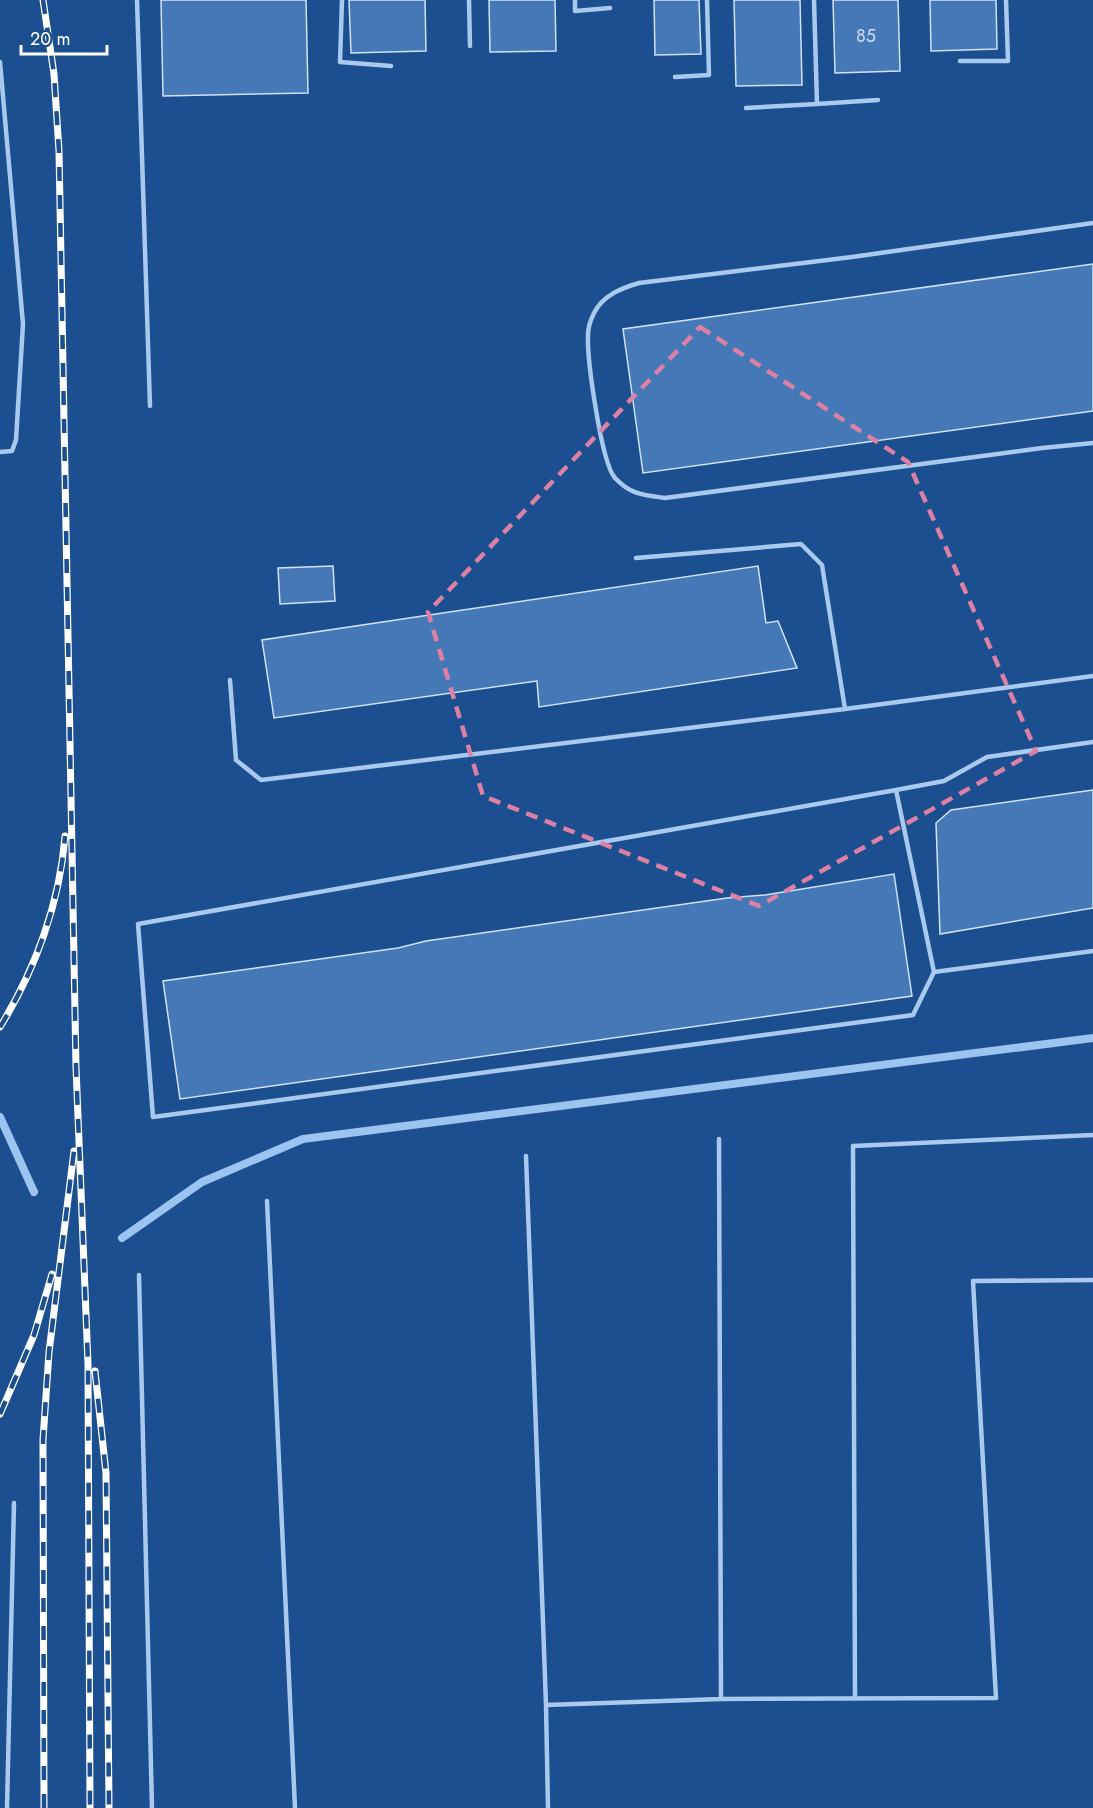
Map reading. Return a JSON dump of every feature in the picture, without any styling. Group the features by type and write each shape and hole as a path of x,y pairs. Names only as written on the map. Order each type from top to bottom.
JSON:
{"lane":[{"path":"137,0 150,406"},
{"path":"342,0 340,62 391,66"},
{"path":"469,0 470,46"},
{"path":"575,0 575,11 610,8"},
{"path":"675,77 709,75 707,0"},
{"path":"814,0 817,104"},
{"path":"960,62 1008,61 1006,0"},
{"path":"0,62 23,324 16,440 12,451 0,452"},
{"path":"746,108 878,100"},
{"path":"1093,223 852,257 639,283 619,289 605,298 595,311 588,332 596,415 608,459 614,477 632,493 665,498 1093,443"},
{"path":"636,558 801,544 822,565 845,709"},
{"path":"230,680 236,760 261,780 845,709 1093,676"},
{"path":"896,790 934,972 913,1015 153,1117 138,924 944,781 987,757 1093,742"},
{"path":"934,972 1093,951"},
{"path":"855,1697 853,1146 1093,1135"},
{"path":"719,1139 722,1699"},
{"path":"526,1156 548,1808"},
{"path":"267,1201 295,1808"},
{"path":"139,1275 152,1808"},
{"path":"546,1705 722,1699 996,1698 973,1281 1093,1280"},
{"path":"7,1808 14,1503"}],"highlighted area":[{"path":"700,327 908,462 1036,751 759,906 483,796 428,612"}],"building":[{"path":"161,0 306,0 308,93 163,96"},
{"path":"349,0 425,0 426,51 351,53"},
{"path":"489,0 555,0 556,51 490,52"},
{"path":"654,0 699,0 701,54 655,55"},
{"path":"734,0 800,0 802,85 736,86"},
{"path":"833,0 898,0 900,71 835,73"},
{"path":"930,0 996,0 997,49 931,51"},
{"path":"1093,264 1093,411 643,473 623,329"},
{"path":"333,566 335,601 280,604 278,568"},
{"path":"758,566 766,623 778,621 797,668 539,707 537,681 274,718 262,640"},
{"path":"1093,790 1093,908 940,934 936,823 951,810"},
{"path":"894,874 912,996 180,1099 163,981 727,898 765,895"}],"waterway":[{"path":"122,1238 202,1182 303,1139 1093,1038"},
{"path":"0,1117 34,1192"}],"railway":[{"path":"43,0 54,74 59,151 76,1067 88,1364 90,1808"},
{"path":"0,1027 24,983 44,935 58,886 65,836"},
{"path":"44,1808 43,1440 49,1352 74,1151"},
{"path":"0,1414 34,1335 52,1274"},
{"path":"95,1371 106,1473 109,1808"}]}
